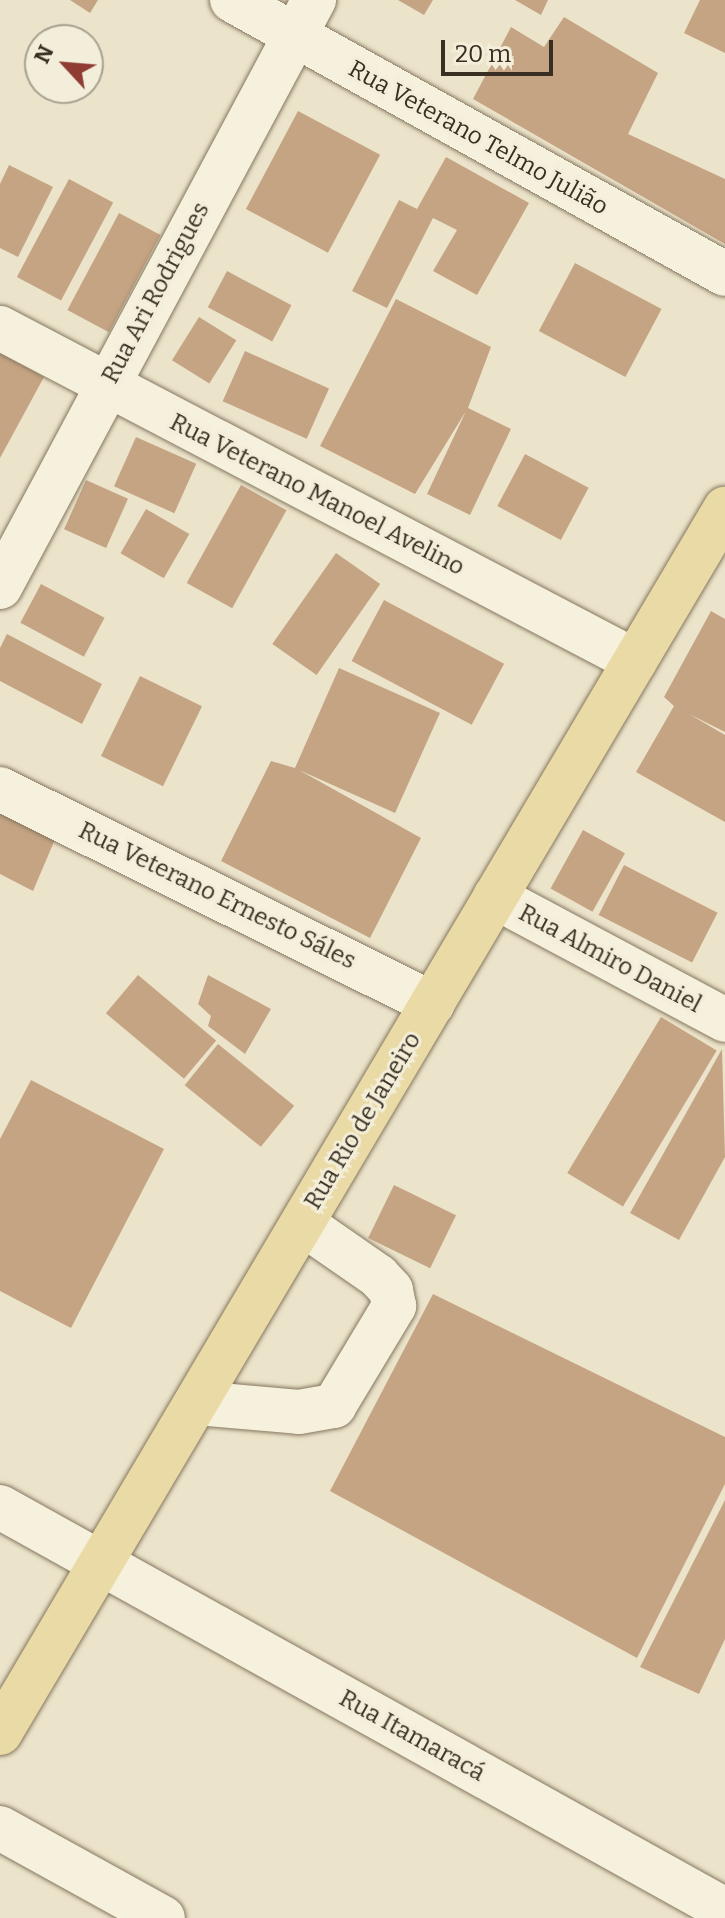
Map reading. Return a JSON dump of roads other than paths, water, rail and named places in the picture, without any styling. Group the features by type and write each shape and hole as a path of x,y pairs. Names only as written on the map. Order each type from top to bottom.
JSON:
{"main road":[{"name":"Rua Rio de Janeiro","path":"0,1733 725,509"}],"street":[{"name":"Rua Veterano Telmo Julião","path":"232,0 304,18 725,274"},
{"name":"Rua Ari Rodrigues","path":"0,587 304,18"},
{"name":"Rua Veterano Manoel Avelino","path":"0,328 635,661"},
{"name":"Rua Veterano Ernesto Sáles","path":"0,789 433,1004"},
{"name":"Rua Almiro Daniel","path":"495,897 725,1020"},
{"path":"197,1403 299,1412 334,1406 394,1306 391,1290 378,1276 303,1224"},
{"name":"Rua Itamaracá","path":"0,1507 725,1910"},
{"path":"0,1828 163,1918"}]}
